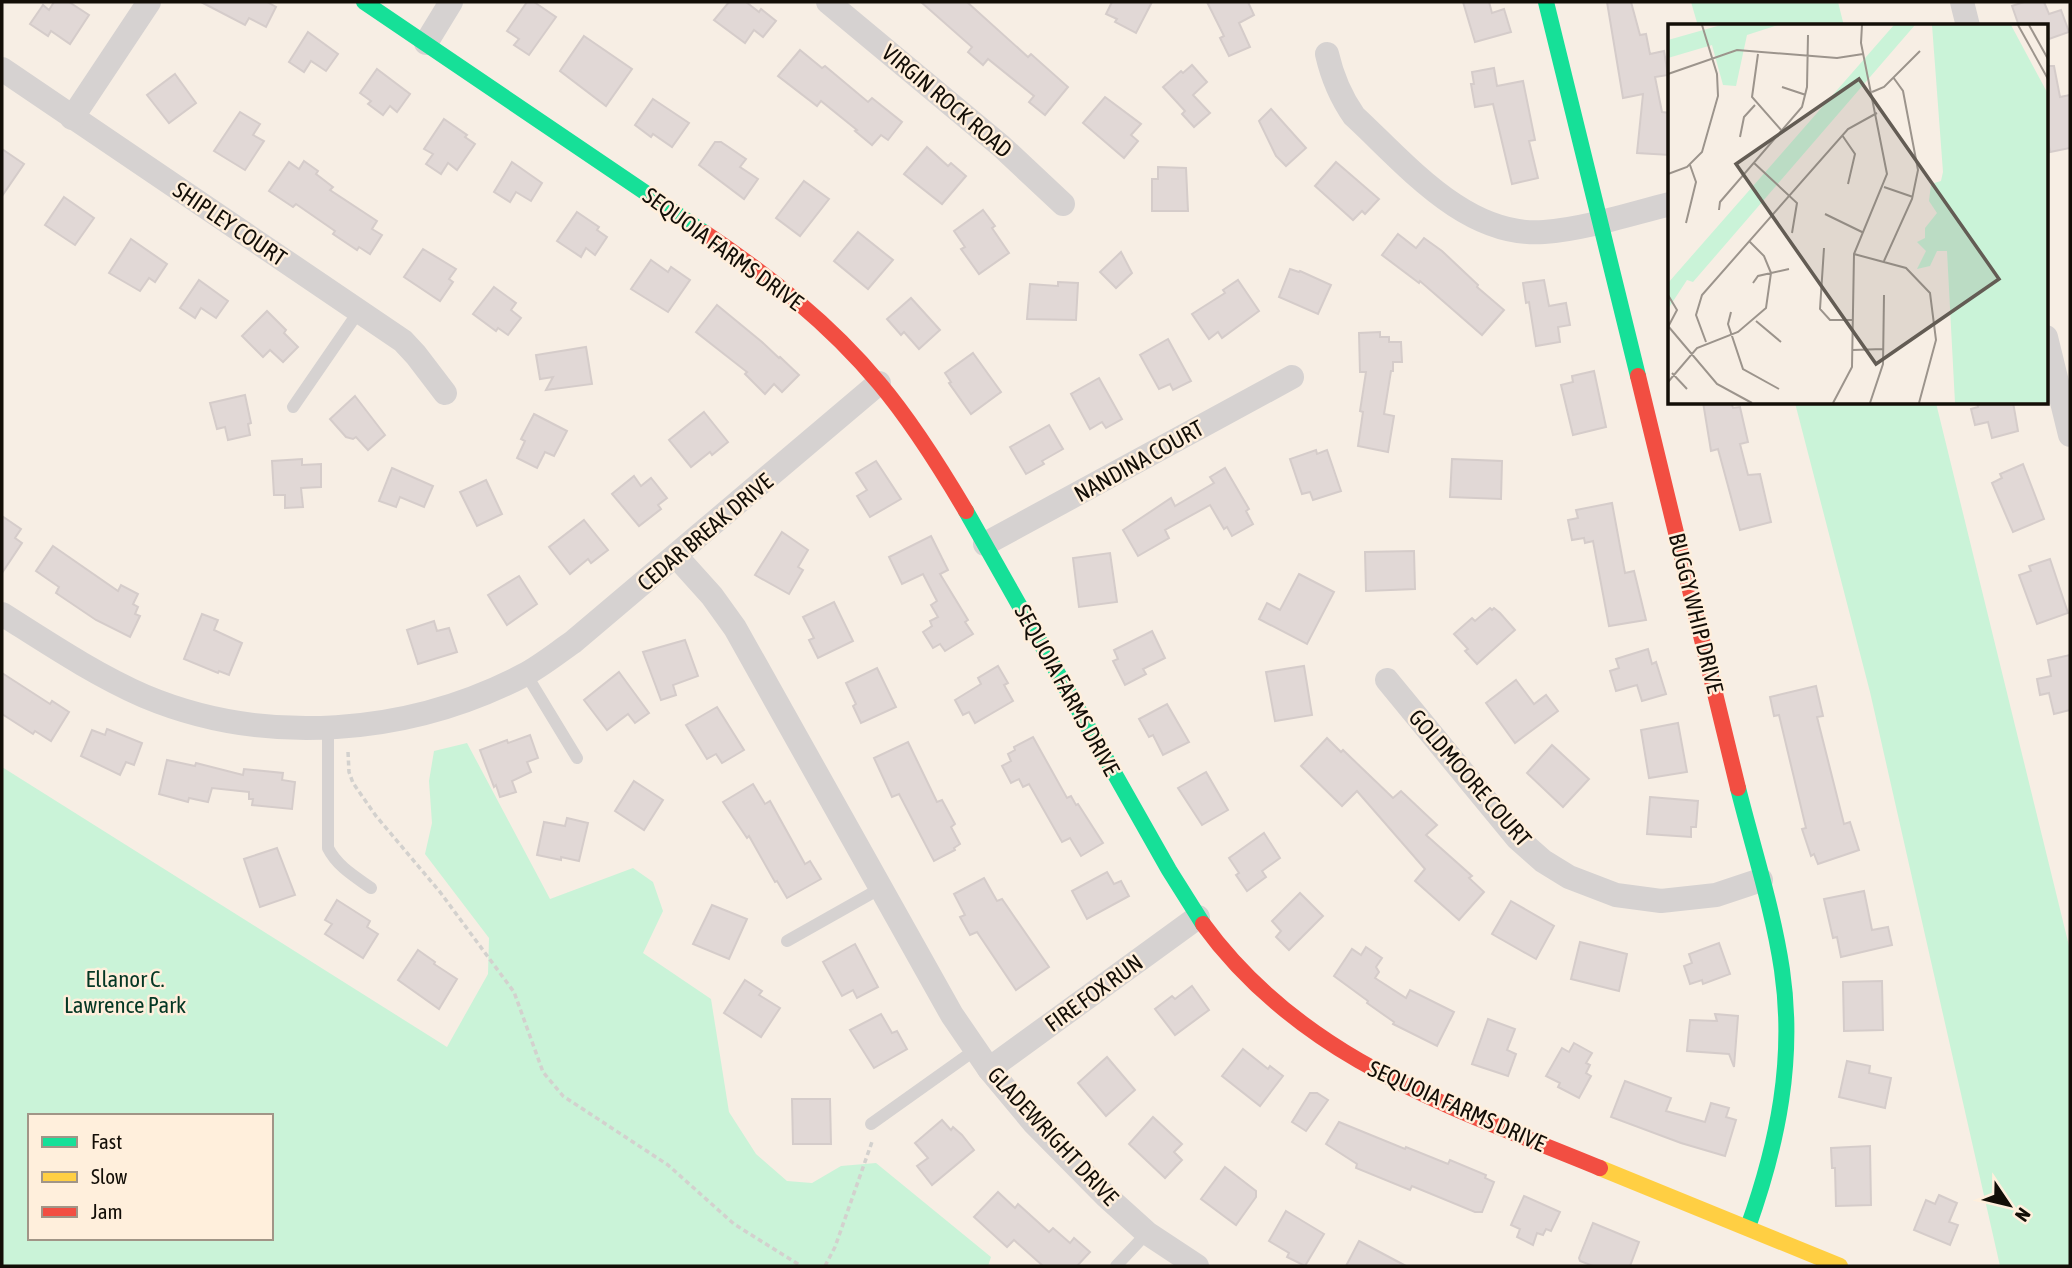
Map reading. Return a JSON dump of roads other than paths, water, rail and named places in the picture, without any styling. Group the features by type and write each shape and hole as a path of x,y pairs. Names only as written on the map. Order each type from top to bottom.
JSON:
{"street":[{"path":"72,118 149,2"},
{"name":"SEQUOIA FARMS DRIVE","path":"364,2 757,268 835,336 879,383 916,430 985,544 1198,917 1218,943 1274,1000 1319,1036 1367,1068 1429,1098 1840,1266"},
{"path":"426,43 451,2"},
{"name":"VIRGIN ROCK ROAD","path":"828,2 1001,146 1063,204"},
{"name":"BUGGY WHIP DRIVE","path":"1546,2 1783,979 1787,1063 1783,1108 1768,1175 1748,1227"},
{"path":"1962,2 1968,24"},
{"path":"1327,54 1332,75 1354,116 1437,192 1461,210 1488,223 1520,231 1543,232 1668,204"},
{"name":"SHIPLEY COURT","path":"2,69 403,341 445,393"},
{"path":"2048,345 2070,435"},
{"name":"NANDINA COURT","path":"985,544 1292,377"},
{"name":"CEDAR BREAK DRIVE","path":"2,614 85,667 148,697 192,712 237,722 287,728 328,729 373,724 426,713 476,696 526,674 573,642 879,383"},
{"name":"GLADEWRIGHT DRIVE","path":"676,556 712,596 735,628 881,888 982,1059 1043,1132 1106,1196 1147,1233 1196,1266"},
{"name":"GOLDMOORE COURT","path":"1387,680 1517,838 1543,861 1569,877 1616,895 1661,901 1716,895 1761,880"},
{"name":"FIRE FOX RUN","path":"982,1059 1198,917"}],"lane":[{"path":"293,407 359,312"},
{"path":"526,674 577,758"},
{"path":"328,729 328,848 333,858 345,870 371,888"},
{"path":"787,942 881,888"},
{"path":"873,1130 982,1059"},
{"path":"1116,1266 1147,1233"}],"park label":[{"name":"Ellanor C. Lawrence Park","path":"125,992"}]}
